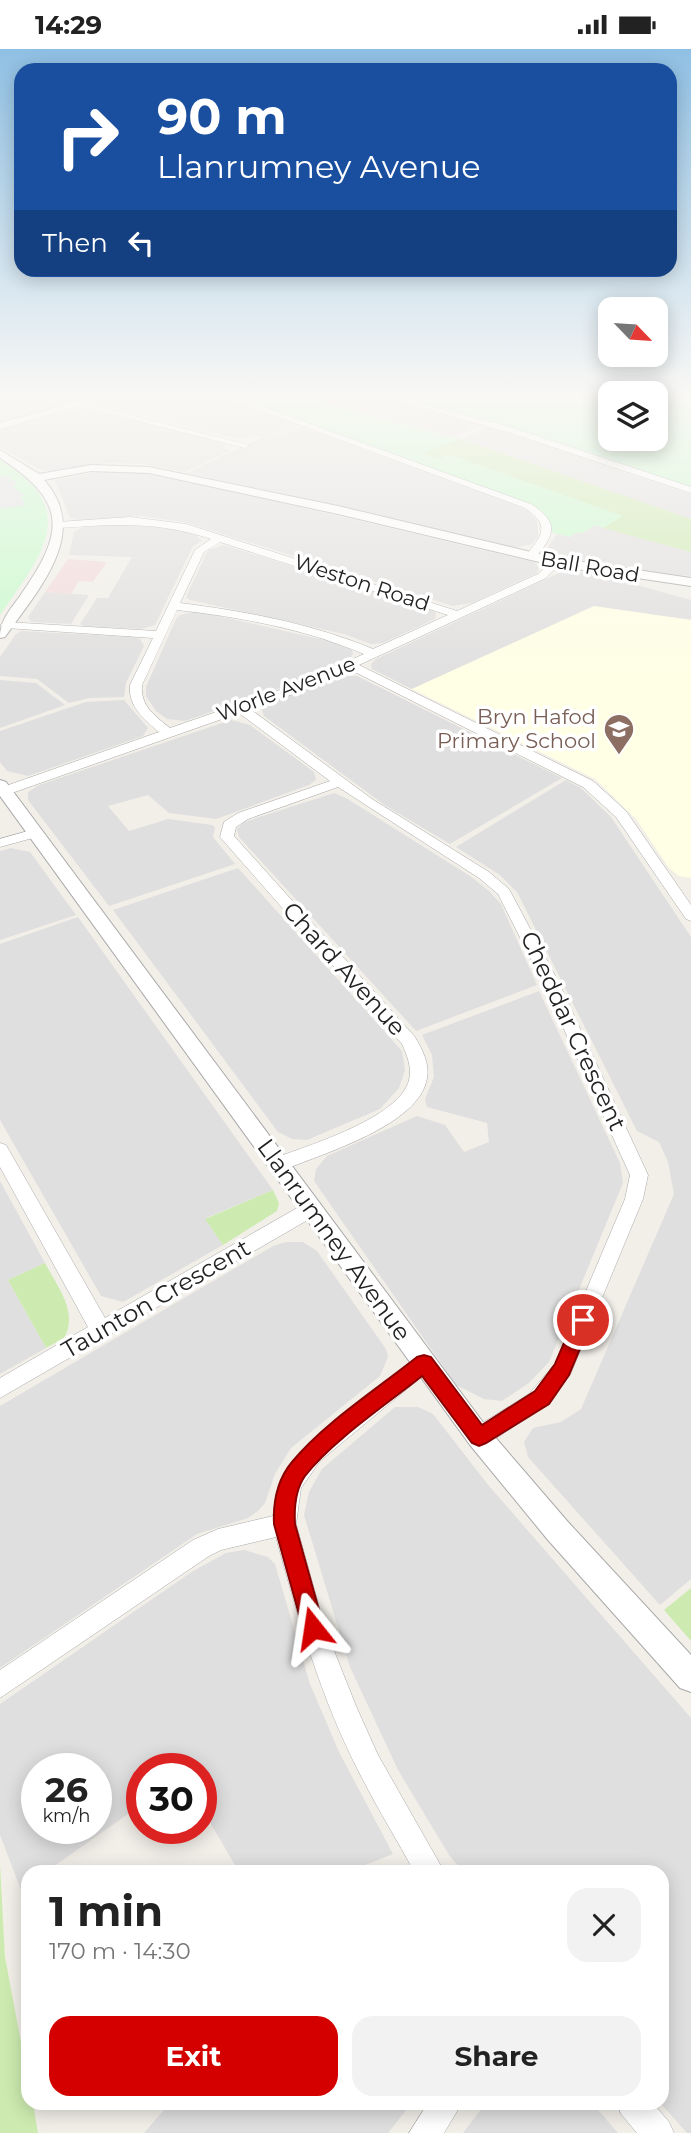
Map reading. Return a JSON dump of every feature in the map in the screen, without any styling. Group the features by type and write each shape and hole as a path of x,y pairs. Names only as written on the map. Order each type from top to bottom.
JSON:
{"street":[{"path":"3,629 55,549 60,525 50,494"},
{"name":"Ball Road","path":"263,494 530,557 691,582"},
{"path":"496,494 528,506 543,517 548,531 545,540 530,557"},
{"name":"Weston Road","path":"60,525 152,521 182,526 458,615"},
{"path":"168,733 142,710 134,693 200,550 219,538"},
{"name":"Worle Avenue","path":"2,788 301,687 542,576 556,562"},
{"path":"174,606 225,612 338,639 374,654"},
{"path":"3,629 159,635"},
{"path":"350,665 588,784 621,814 691,916"},
{"name":"Cheddar Crescent","path":"240,708 338,782 484,875 504,891 551,983 639,1175 634,1199 563,1369 553,1385 530,1407 479,1437"},
{"name":"Chard Avenue","path":"279,1164 382,1121 407,1102 419,1079 420,1065 409,1041 227,837 229,825 243,816 338,782"},
{"name":"Llanrumney Avenue","path":"2,788 479,1437 558,1531 691,1677"},
{"path":"0,843 35,833"},
{"path":"672,889 691,884"},
{"path":"0,1150 100,1331"},
{"name":"Taunton Crescent","path":"0,1389 311,1209"},
{"path":"424,1363 305,1462 288,1488 283,1507 284,1524 313,1628 345,1712 375,1776 426,1865"},
{"path":"0,1685 201,1548 218,1540 284,1524"},
{"path":"425,2133 442,2110"},
{"path":"638,2110 658,2133"}],"shaded area":[{"path":"0,494 25,496 18,498 22,499 25,505 0,509"},
{"path":"61,494 247,494 534,562 539,567 537,573 472,603 453,606 184,522 140,516 78,520 70,518"},
{"path":"286,494 487,494 530,512 537,521 538,536 532,544 514,548"},
{"path":"620,494 691,494 691,519"},
{"path":"127,523 170,526 196,535 202,541 193,546 155,625 141,629 84,626 80,624 97,598 108,598 132,557 69,555 74,532 84,526"},
{"path":"595,525 691,552 691,576 643,572 548,554 547,549 557,534 570,537"},
{"path":"224,545 431,609 436,613 435,619 383,643 371,644 344,634 190,600 186,597 208,550"},
{"path":"68,559 107,562 93,582 79,581 71,594 45,592"},
{"path":"565,570 600,575 691,600 691,620 593,607 412,689 372,669 371,664 376,659"},
{"path":"45,592 89,595 71,624 31,622 28,617"},
{"name":"Bryn Hafod Primary School","path":"594,606 691,620 691,878 679,876 669,868 636,819 595,779 412,689"},
{"path":"197,611 337,643 351,649 353,653 351,658 306,679 185,721 167,719 156,711 146,696 146,687 176,619 180,615"},
{"path":"21,631 133,637 140,639 144,646 126,683 124,697 89,698 69,703 37,679 0,676 0,657"},
{"path":"338,676 357,676 562,778 450,844 386,806 264,716 262,710 268,705"},
{"path":"0,680 36,683 65,705 0,728"},
{"path":"124,700 148,728 143,736 28,776 7,771 0,762 0,731 86,702"},
{"path":"231,720 250,725 314,772 316,780 309,785 216,819 169,813 148,795 108,806 129,831 168,819 212,825 215,827 213,837 235,864 109,906 28,800 28,792 39,785"},
{"path":"566,780 581,788 611,817 691,937 691,1579 660,1605 528,1457 524,1442 533,1428 561,1422 581,1409 674,1194 668,1162 659,1142 637,1131 517,892 500,875 456,847"},
{"path":"334,793 470,876 489,891 501,904 537,985 416,1031 239,837 237,829 244,822"},
{"path":"11,848 30,852 76,915 0,940 0,851"},
{"path":"238,868 402,1051 405,1070 399,1088 380,1109 307,1140 292,1139 278,1132 113,910"},
{"path":"78,917 273,1190 206,1218 223,1245 123,1302 101,1296 0,1120 0,944"},
{"path":"539,991 620,1163 623,1183 549,1362 529,1383 502,1401 484,1399 456,1385 314,1181 316,1169 327,1156 417,1116 445,1125 464,1152 489,1142 487,1123 427,1107 425,1099 434,1077 432,1055 422,1035"},
{"path":"0,1181 45,1263 8,1280 46,1348 0,1374"},
{"path":"286,1242 303,1242 317,1251 386,1349 388,1357 380,1376 291,1448 275,1474 265,1503 258,1511 248,1518 197,1534 0,1668 0,1406 273,1246"},
{"path":"395,1407 418,1407 433,1414 489,1486 691,1718 691,2133 687,2133 666,2110 669,2110 669,1865 457,1865 398,1770 350,1667 304,1515 309,1492 322,1469"},
{"path":"244,1550 268,1557 275,1564 310,1684 339,1752 393,1854 366,1865 235,1865 217,1834 217,1753 126,1753 126,1815 112,1825 112,1753 21,1753 21,1844 86,1844 56,1865 21,1865 21,1890 0,1835 0,1704 193,1571 226,1553"},
{"path":"164,2110 406,2110 388,2133 144,2133"},
{"path":"480,2110 598,2110 618,2133 463,2133"}],"green space":[{"path":"0,494 39,494 47,516 46,534 40,553 0,615"},
{"path":"503,494 561,494 623,516 603,528 595,525 570,537 553,533 544,514 525,502"},
{"path":"560,494 620,494 691,519 691,552 603,528 621,516"},
{"path":"273,1190 279,1203 277,1211 223,1245 205,1219"},
{"path":"45,1263 65,1299 69,1319 64,1338 46,1348 8,1280"},
{"path":"691,1588 691,1641 664,1610"},
{"path":"0,1864 5,1957 21,2043 21,2110 34,2110 38,2133 0,2133"}],"place":[{"name":"Bryn Hafod Primary School","path":"619,756"}],"route":[{"path":"313,1628 284,1524 283,1507 288,1488 298,1470 312,1454 424,1363 479,1437 542,1398 563,1369 583,1320"}]}
